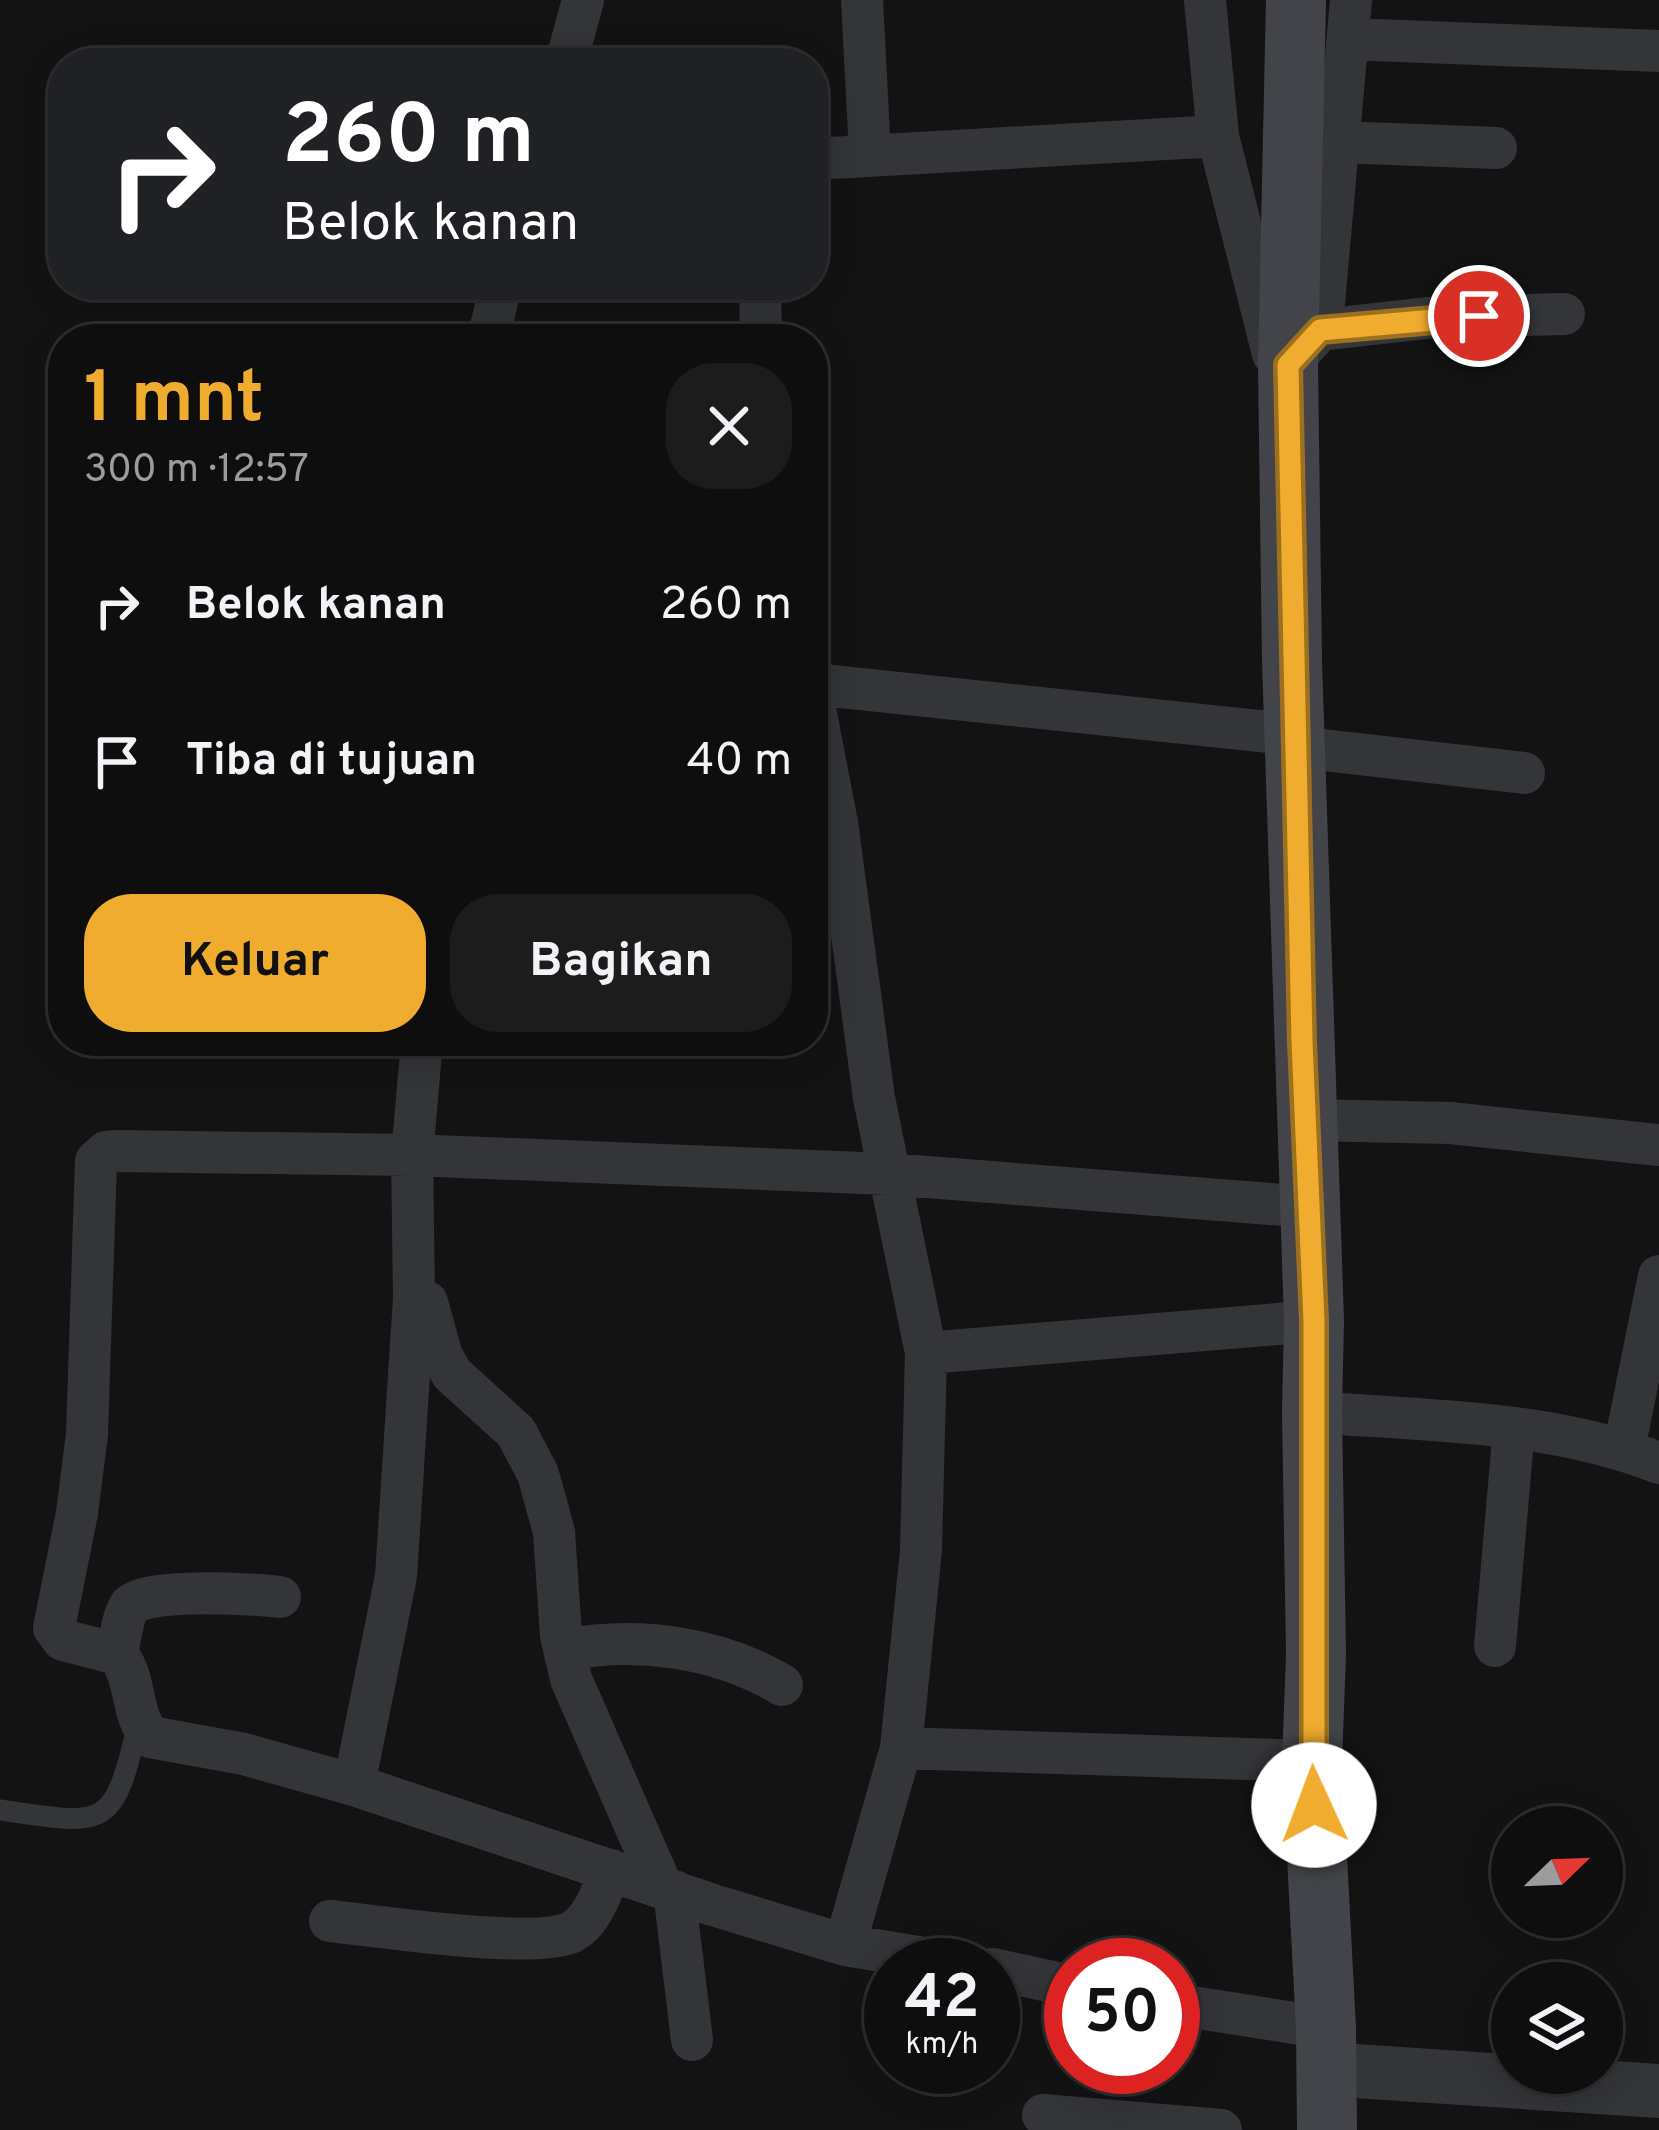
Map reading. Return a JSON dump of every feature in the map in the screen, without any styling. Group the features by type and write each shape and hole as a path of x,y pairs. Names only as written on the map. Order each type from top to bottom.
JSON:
{"main road":[{"path":"1296,0 1299,370 1292,662 1314,1321 1312,1761 1327,2130"}],"street":[{"path":"570,48 583,0"},
{"path":"862,0 870,154"},
{"path":"1205,0 1218,136 1299,370"},
{"path":"1299,370 1339,142 1349,20 1659,51"},
{"path":"828,158 1218,136"},
{"path":"1339,142 1496,148"},
{"path":"1299,370 1436,317 1564,314"},
{"path":"828,686 1297,741 1523,773"},
{"path":"828,776 874,1097 926,1353 921,1550 901,1748 844,1945"},
{"path":"354,1785 397,1576 414,1264 412,1155 421,1056"},
{"path":"1306,1120 1450,1123 1659,1145"},
{"path":"864,1948 354,1785 244,1754 150,1737 139,1720 131,1673 117,1654 63,1640 54,1628 87,1434 96,1161 106,1152 118,1151 412,1155 890,1174 1308,1207"},
{"path":"414,1264 452,1374 516,1432 538,1474 554,1532 572,1679 668,1889 692,2040"},
{"path":"1312,1412 1514,1428 1641,1456 1659,1276"},
{"path":"926,1353 1314,1321"},
{"path":"1495,1646 1514,1428"},
{"path":"117,1654 129,1607 138,1600 159,1595 280,1597"},
{"path":"565,1650 639,1644 720,1657 748,1665 782,1685"},
{"path":"901,1748 1312,1761"},
{"path":"330,1921 491,1937 553,1937 574,1931 589,1916 611,1870"},
{"path":"1200,2012 1326,2048 1659,2091"},
{"path":"1043,2115 1221,2130"}],"lane":[{"path":"0,1810 77,1821 98,1814 113,1804 124,1782 139,1720"}],"route":[{"path":"1314,1805 1314,1321 1302,1042 1288,365 1320,330 1479,316"}]}
